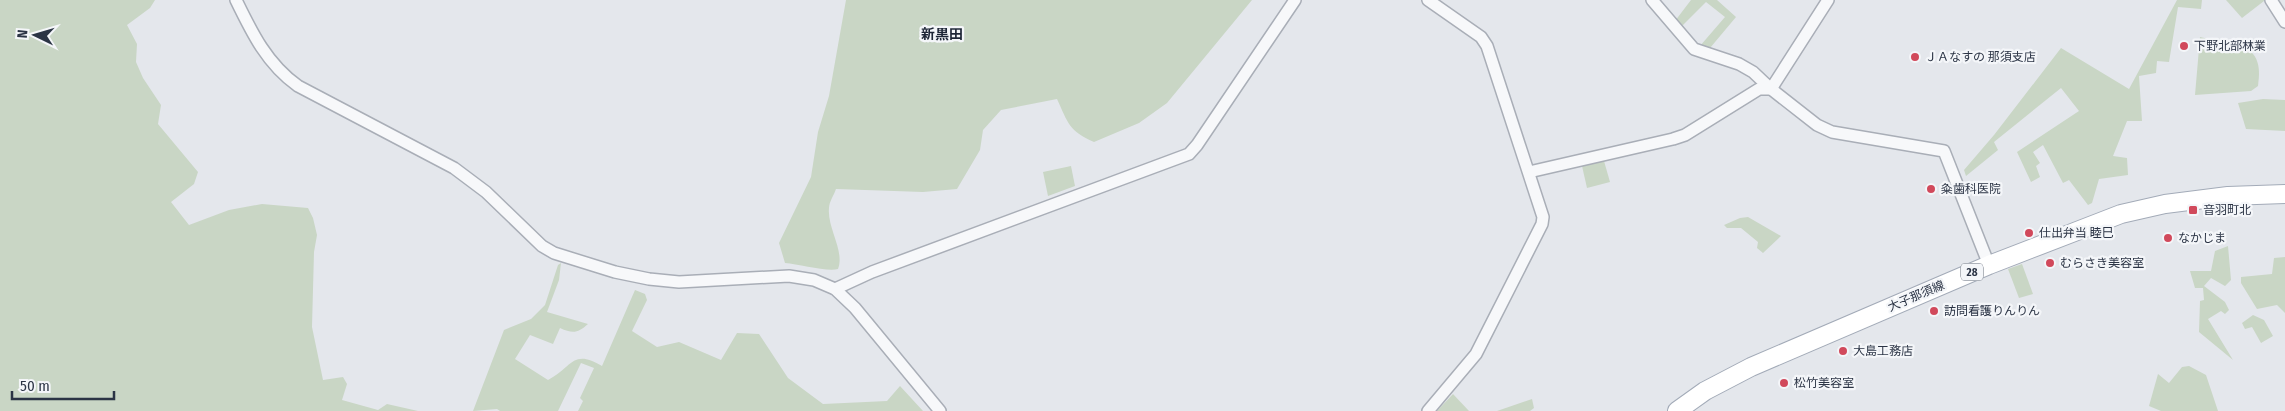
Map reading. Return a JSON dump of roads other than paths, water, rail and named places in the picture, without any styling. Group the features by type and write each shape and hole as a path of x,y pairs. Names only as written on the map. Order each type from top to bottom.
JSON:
{"main road":[{"name":"大子那須線","path":"1677,411 1705,392 1751,367 1989,265 2128,212 2165,204 2228,196 2285,194"}],"street":[{"path":"236,0 265,54 283,75 298,86 462,173 486,192 542,246 554,253 615,272 649,279 679,282 789,276 814,280 835,290 855,308 940,411"},
{"path":"835,290 872,272 1189,154 1295,0"},
{"path":"1428,0 1481,37 1487,46 1543,217 1542,224 1476,354 1428,411"},
{"path":"1652,0 1694,49 1739,64 1753,72 1817,126 1832,132 1944,151 1989,265"},
{"path":"1771,89 1828,0"},
{"path":"2271,0 2285,22"},
{"path":"1529,172 1685,135 1759,89 1771,89"}],"place":[{"name":"下野北部林業","path":"2184,46"},
{"name":"ＪＡなすの 那須支店","path":"1915,57"},
{"name":"粂歯科医院","path":"1931,189"},
{"name":"音羽町北","path":"2193,210"},
{"name":"仕出弁当 睦巳","path":"2029,233"},
{"name":"なかじま","path":"2168,238"},
{"name":"むらさき美容室","path":"2050,263"},
{"name":"訪問看護りんりん","path":"1934,311"},
{"name":"大島工務店","path":"1843,351"},
{"name":"松竹美容室","path":"1784,383"}],"district":[{"name":"新黒田","path":"942,34"}]}
